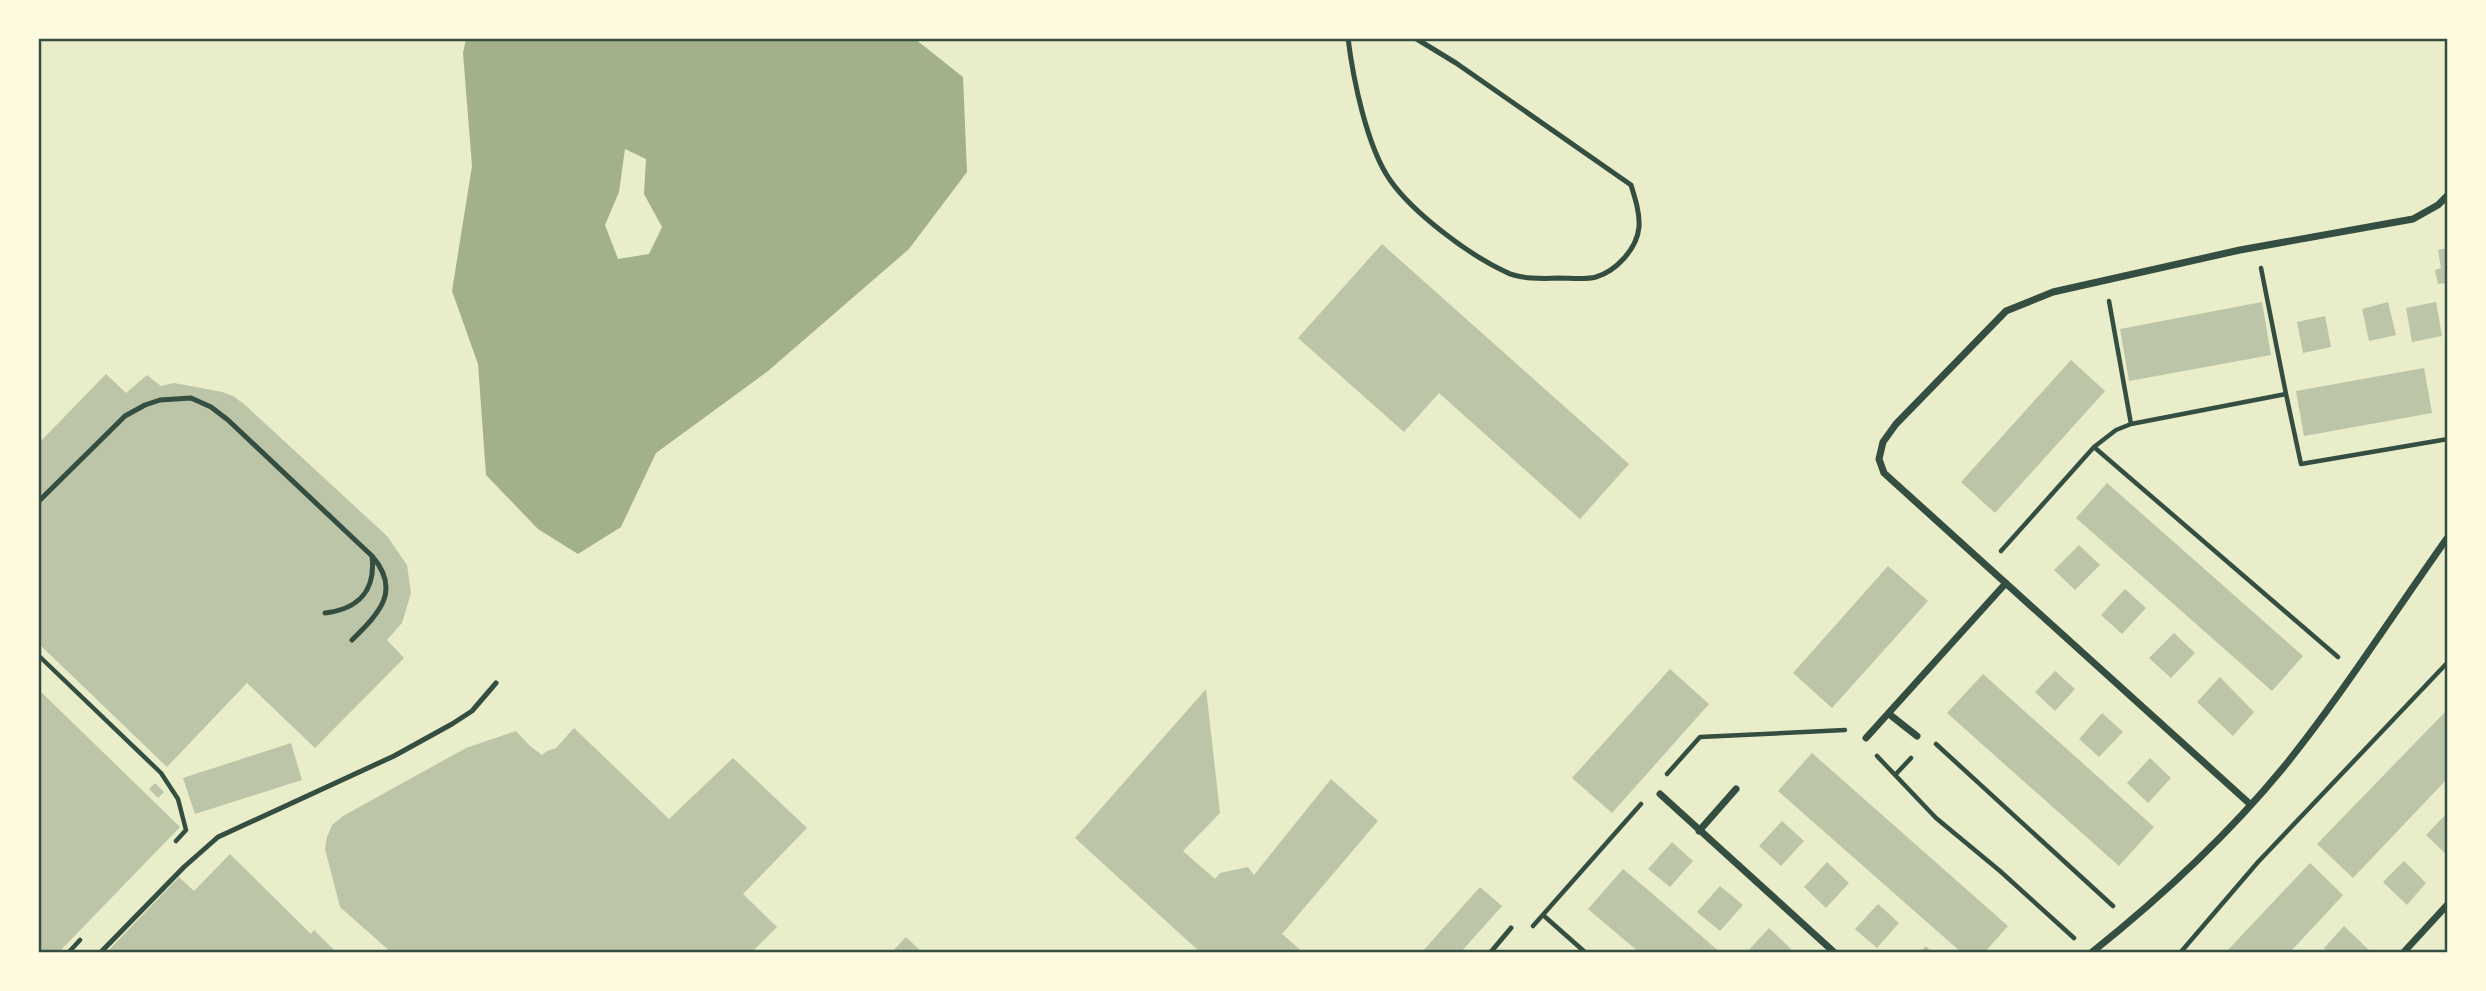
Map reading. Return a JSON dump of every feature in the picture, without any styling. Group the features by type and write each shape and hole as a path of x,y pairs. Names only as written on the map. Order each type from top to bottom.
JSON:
{"street":[{"path":"2252,805 1884,473 1879,458 1883,442 1926,392 2006,311 2053,292 2257,247 2413,219 2438,205 2448,195"},
{"path":"2091,953 2202,857 2252,805 2337,697 2448,537"},
{"path":"1866,738 2006,583"},
{"path":"1889,714 1917,736"},
{"path":"1699,831 1736,789"},
{"path":"1660,794 1835,953"},
{"path":"2403,953 2448,904"}],"lane":[{"path":"1350,40 1365,120 1377,156 1389,179 1406,201 1455,241 1508,274 1551,279 1595,277 1615,267 1632,248 1639,228 1636,201 1631,186 1456,63 1415,38"},
{"path":"38,502 125,416 160,400 191,398 211,407 228,420 372,556 381,568 385,577 384,601 372,620 352,640"},
{"path":"325,612 345,608 360,598 372,578 372,556"},
{"path":"100,953 184,867 218,837 316,793 452,724 472,711 496,683"},
{"path":"1490,953 1511,928"}],"path":[{"path":"2257,247 2301,464 2448,439"},
{"path":"2105,281 2131,424"},
{"path":"1987,566 2094,447 2116,430 2131,424 2286,394"},
{"path":"2094,447 2339,658"},
{"path":"38,656 161,773 178,799 186,830 168,849"},
{"path":"2180,953 2258,862 2448,662"},
{"path":"1663,778 1700,737 1852,729"},
{"path":"1930,738 2117,909"},
{"path":"1871,750 1936,818 2000,871 2077,941"},
{"path":"1896,774 1917,751"},
{"path":"1511,928 1526,933 1646,798"},
{"path":"1543,915 1586,953"},
{"path":"68,953 86,934"}],"shaded area":[{"path":"466,39 915,39 963,77 967,172 909,249 768,371 656,453 621,527 578,554 538,529 486,475 478,364 452,291 472,166 463,53","holes":["625,149 646,159 644,194 662,227 649,254 618,259 605,225 619,192"]}],"building":[{"path":"1382,244 1629,464 1580,519 1439,393 1404,432 1298,338"},
{"path":"2447,248 2447,283 2438,284 2435,270 2441,268 2438,250"},
{"path":"2262,302 2271,355 2129,381 2120,329"},
{"path":"2388,302 2396,335 2369,341 2362,309"},
{"path":"2436,302 2442,336 2412,342 2406,308"},
{"path":"2325,316 2331,347 2303,353 2297,322"},
{"path":"2071,360 2105,391 1995,513 1961,482"},
{"path":"2424,368 2432,413 2304,436 2296,391"},
{"path":"106,374 126,393 147,375 161,386 174,383 233,396 387,536 407,565 411,593 402,623 387,640 404,658 315,748 247,683 167,767 38,643 38,444"},
{"path":"2107,483 2303,656 2272,691 2076,518"},
{"path":"2079,545 2100,565 2075,590 2054,570"},
{"path":"1888,566 1928,601 1832,708 1793,673"},
{"path":"2125,589 2146,608 2122,634 2101,615"},
{"path":"2174,633 2195,653 2171,678 2149,658"},
{"path":"1670,669 1709,704 1612,813 1572,778"},
{"path":"2055,671 2075,689 2055,711 2035,692"},
{"path":"1983,674 2154,827 2119,866 1947,713"},
{"path":"2220,677 2254,712 2233,736 2197,702"},
{"path":"38,689 180,827 58,953 38,953"},
{"path":"1206,689 1220,813 1183,851 1215,879 1220,873 1248,867 1254,875 1331,779 1378,821 1282,934 1304,953 1201,953 1075,838"},
{"path":"2447,710 2447,779 2353,878 2317,844"},
{"path":"2102,713 2123,732 2099,757 2079,739"},
{"path":"574,728 669,819 733,758 807,828 743,894 777,927 751,953 392,953 340,907 325,849 332,825 343,816 466,748 516,731 542,755 556,748"},
{"path":"291,743 302,780 195,814 183,778"},
{"path":"1812,753 2008,926 1984,953 1962,953 1778,791"},
{"path":"2150,758 2171,778 2148,803 2127,783"},
{"path":"155,783 164,792 158,798 149,789"},
{"path":"2447,813 2447,855 2426,835"},
{"path":"1782,821 1804,841 1781,866 1759,846"},
{"path":"1672,842 1693,861 1670,887 1648,869"},
{"path":"230,854 311,934 314,930 337,953 106,953 179,877 194,891"},
{"path":"2404,861 2426,883 2407,905 2383,882"},
{"path":"1827,862 1849,883 1826,908 1804,887"},
{"path":"2310,863 2343,895 2289,953 2225,953"},
{"path":"1623,869 1721,953 1640,953 1588,909"},
{"path":"1720,886 1743,905 1720,931 1697,912"},
{"path":"1480,887 1502,906 1460,953 1421,953"},
{"path":"1878,904 1899,923 1877,948 1855,929"},
{"path":"2344,926 2369,950 2366,953 2329,953 2324,948"},
{"path":"1769,928 1791,949 1788,953 1746,953"},
{"path":"906,937 923,953 891,953"},
{"path":"1926,946 1933,953 1919,953"}]}
